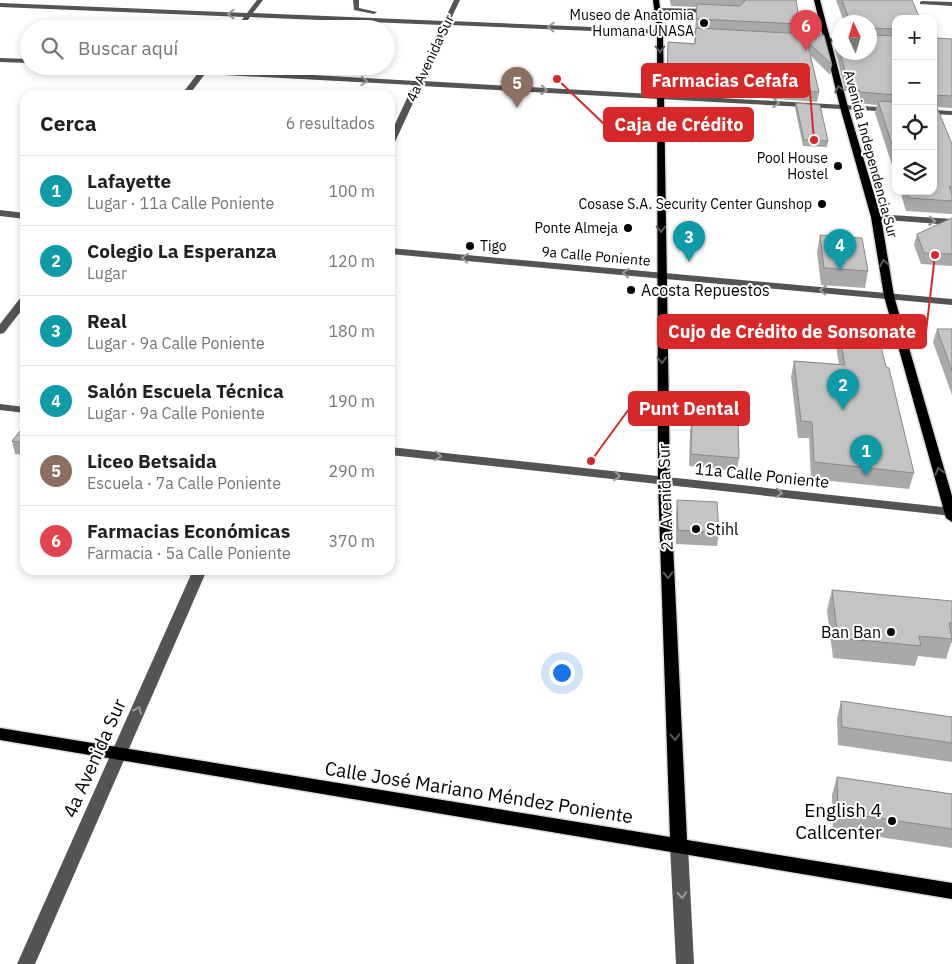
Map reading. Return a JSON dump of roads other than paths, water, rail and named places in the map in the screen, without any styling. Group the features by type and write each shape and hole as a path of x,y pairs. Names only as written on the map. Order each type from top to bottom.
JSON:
{"main road":[{"name":"2a Avenida Sur","path":"656,0 660,31 664,481 680,846"},
{"name":"Avenida Independencia Sur","path":"817,0 844,107 876,217 889,296 951,514"},
{"name":"Calle José Mariano Méndez Poniente","path":"0,734 952,891"}],"street":[{"path":"245,20 260,0"},
{"path":"356,0 356,10 362,12 447,20"},
{"name":"4a Avenida Sur","path":"395,133 457,0"},
{"path":"922,3 952,4"},
{"path":"0,5 447,20 719,34"},
{"path":"658,10 721,11"},
{"path":"807,39 832,40"},
{"path":"0,60 20,61"},
{"path":"189,90 200,75"},
{"path":"290,75 417,84 892,110"},
{"path":"937,112 952,113"},
{"path":"0,213 20,215"},
{"path":"876,217 952,222"},
{"name":"9a Calle Poniente","path":"395,251 952,302"},
{"path":"0,331 20,305"},
{"path":"0,407 20,409"},
{"name":"11a Calle Poniente","path":"395,452 951,514"},
{"name":"4a Avenida Sur","path":"26,964 198,575"},
{"name":"2a Avenida Sur","path":"680,846 685,964"}],"place":[{"name":"Museo de Anatomia Humana UNASA","path":"704,23"},
{"name":"Farmacias Económicas","path":"806,51"},
{"name":"Caja de Crédito","path":"557,79"},
{"name":"Liceo Betsaida","path":"517,108"},
{"name":"Farmacias Cefafa","path":"814,140"},
{"name":"Pool House Hostel","path":"838,166"},
{"name":"Cosase S.A. Security Center Gunshop","path":"822,204"},
{"name":"Ponte Almeja","path":"628,228"},
{"name":"Tigo","path":"470,246"},
{"name":"Cujo de Crédito de Sonsonate","path":"935,255"},
{"name":"Real","path":"689,262"},
{"name":"Salón Escuela Técnica","path":"840,270"},
{"name":"Acosta Repuestos","path":"631,290"},
{"name":"Colegio La Esperanza","path":"843,410"},
{"name":"Punt Dental","path":"591,461"},
{"name":"Lafayette","path":"866,476"},
{"name":"Stihl","path":"696,529"},
{"name":"Ban Ban","path":"891,632"},
{"name":"English 4 Callcenter","path":"892,821"}]}
